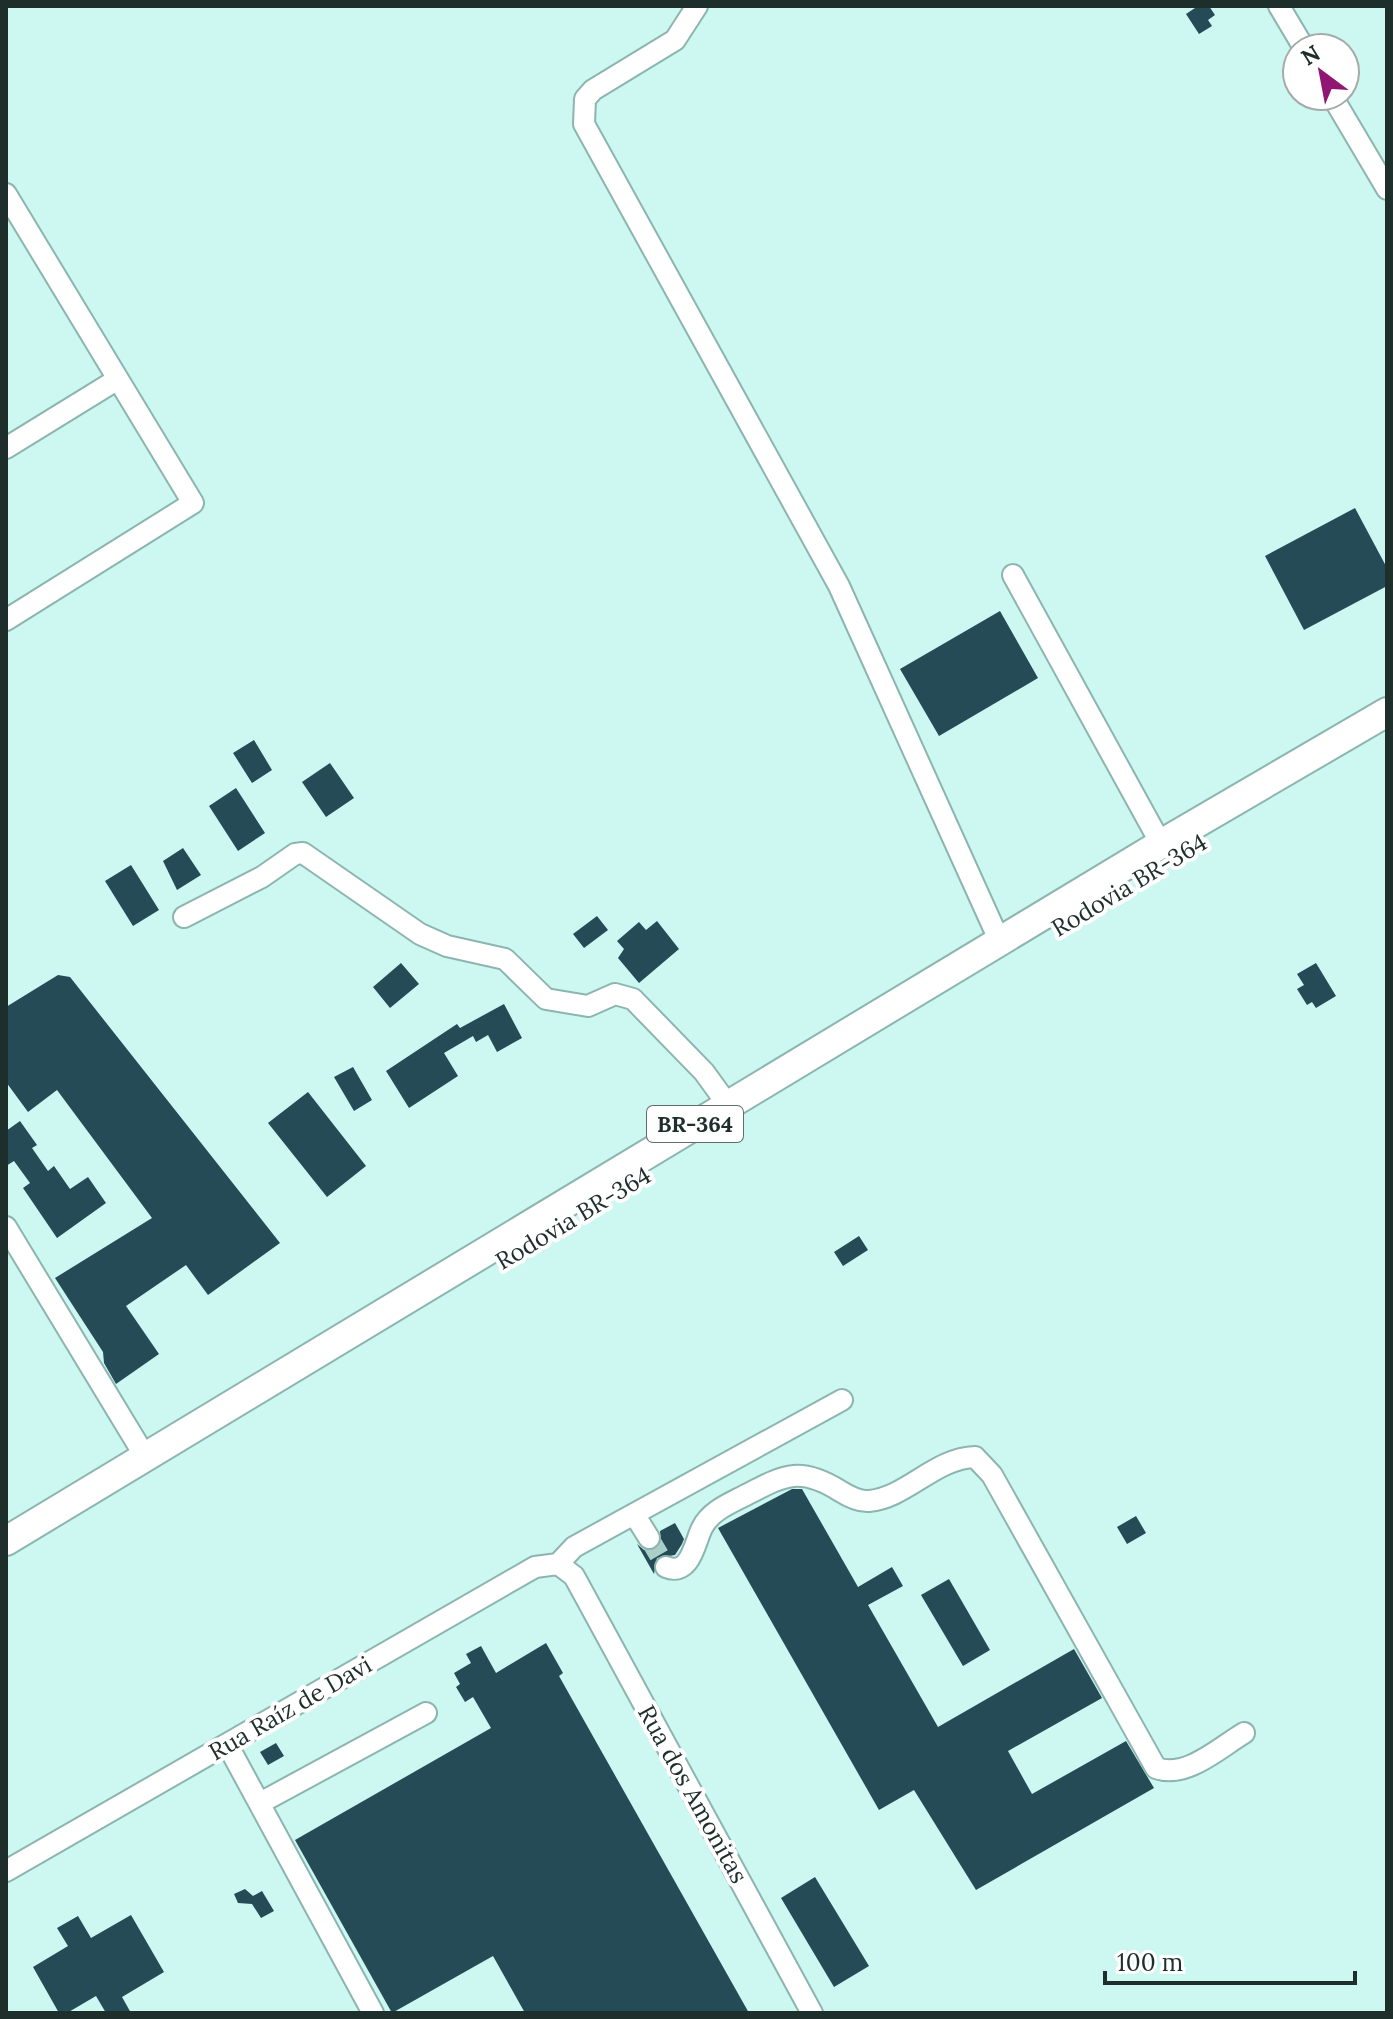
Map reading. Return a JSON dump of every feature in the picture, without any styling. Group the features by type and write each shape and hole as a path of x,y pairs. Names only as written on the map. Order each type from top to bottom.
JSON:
{"highway":[{"name":"BR-364","path":"6,1541 1161,844 1387,712"},
{"name":"Rodovia BR-364","path":"6,1557 1387,731"}],"street":[{"path":"697,6 675,40 593,90 585,99 584,124 839,586 1000,942"},
{"path":"1279,6 1294,32"},
{"path":"1341,112 1387,189"},
{"path":"6,194 193,503 6,620"},
{"path":"6,448 118,379"},
{"path":"1013,575 1161,844"},
{"path":"184,917 209,907 295,854 303,853 420,934 447,946 505,959 546,999 588,1006 615,994 633,999 704,1072 728,1105"},
{"path":"6,1227 146,1458"},
{"path":"566,1570 574,1547 842,1400"},
{"path":"666,1567 676,1568 694,1554 701,1528 726,1504 785,1475 802,1474 822,1480 851,1498 868,1502 946,1463 975,1457 992,1475 1156,1768 1169,1773 1182,1770 1244,1733"},
{"path":"634,1514 649,1538"},
{"name":"Rua Raíz de Davi","path":"6,1871 535,1567 566,1570"},
{"name":"Rua dos Amonitas","path":"566,1570 812,2013"},
{"path":"260,1803 426,1713"},
{"path":"227,1744 373,2013"}],"building":[{"path":"1198,6 1209,6 1215,15 1208,20 1212,26 1199,34 1186,14"},
{"path":"1355,508 1387,568 1387,586 1304,630 1265,556"},
{"path":"1000,611 1038,678 939,736 900,669"},
{"path":"254,740 272,770 252,783 233,753"},
{"path":"330,763 354,798 326,817 302,782"},
{"path":"236,788 265,833 238,851 209,806"},
{"path":"183,848 201,875 177,890 163,861"},
{"path":"131,865 159,910 133,926 105,881"},
{"path":"597,916 608,930 584,948 573,934"},
{"path":"657,921 679,949 639,983 618,958 624,949 617,941 639,922 646,930"},
{"path":"401,963 419,984 390,1008 373,987"},
{"path":"1316,963 1336,996 1316,1008 1312,1002 1307,1005 1297,989 1304,985 1297,974"},
{"path":"58,975 70,977 280,1243 208,1295 186,1265 126,1306 159,1354 116,1384 104,1363 103,1352 55,1278 152,1218 57,1090 28,1112 6,1082 6,1007"},
{"path":"504,1004 522,1038 497,1052 488,1035 476,1042 473,1036 444,1053 458,1076 409,1108 386,1071 457,1024 460,1028"},
{"path":"353,1067 372,1100 354,1111 334,1077"},
{"path":"308,1092 366,1166 327,1197 268,1123"},
{"path":"20,1121 37,1145 32,1148 48,1171 54,1166 70,1189 88,1177 106,1203 57,1238 23,1188 30,1183 14,1161 6,1166 6,1131"},
{"path":"859,1236 868,1250 843,1266 834,1252"},
{"path":"792,1489 802,1489 858,1587 892,1567 903,1586 868,1605 938,1727 1074,1649 1102,1698 1008,1751 1032,1794 1126,1741 1154,1788 976,1890 914,1790 879,1810 718,1528"},
{"path":"1136,1516 1146,1533 1127,1544 1117,1527"},
{"path":"675,1523 684,1539 682,1544 675,1555 657,1558 654,1574 637,1544 644,1550 655,1549 661,1543 660,1531"},
{"path":"949,1579 990,1650 963,1666 921,1595"},
{"path":"546,1643 563,1673 559,1676 749,2013 525,2013 493,1956 392,2013 295,1840 491,1728 473,1697 465,1702 456,1687 460,1684 454,1673 471,1663 466,1654 481,1646 496,1673"},
{"path":"276,1743 284,1756 268,1765 260,1752"},
{"path":"815,1877 869,1966 834,1987 781,1898"},
{"path":"245,1889 253,1896 262,1891 274,1911 261,1918 252,1904 238,1903 234,1894"},
{"path":"131,1915 164,1972 122,1997 131,2013 106,2013 96,1996 67,2013 59,2013 33,1967 68,1946 57,1928 78,1916 91,1938"}],"tunnel":[{"path":"649,1538 666,1567"}]}
